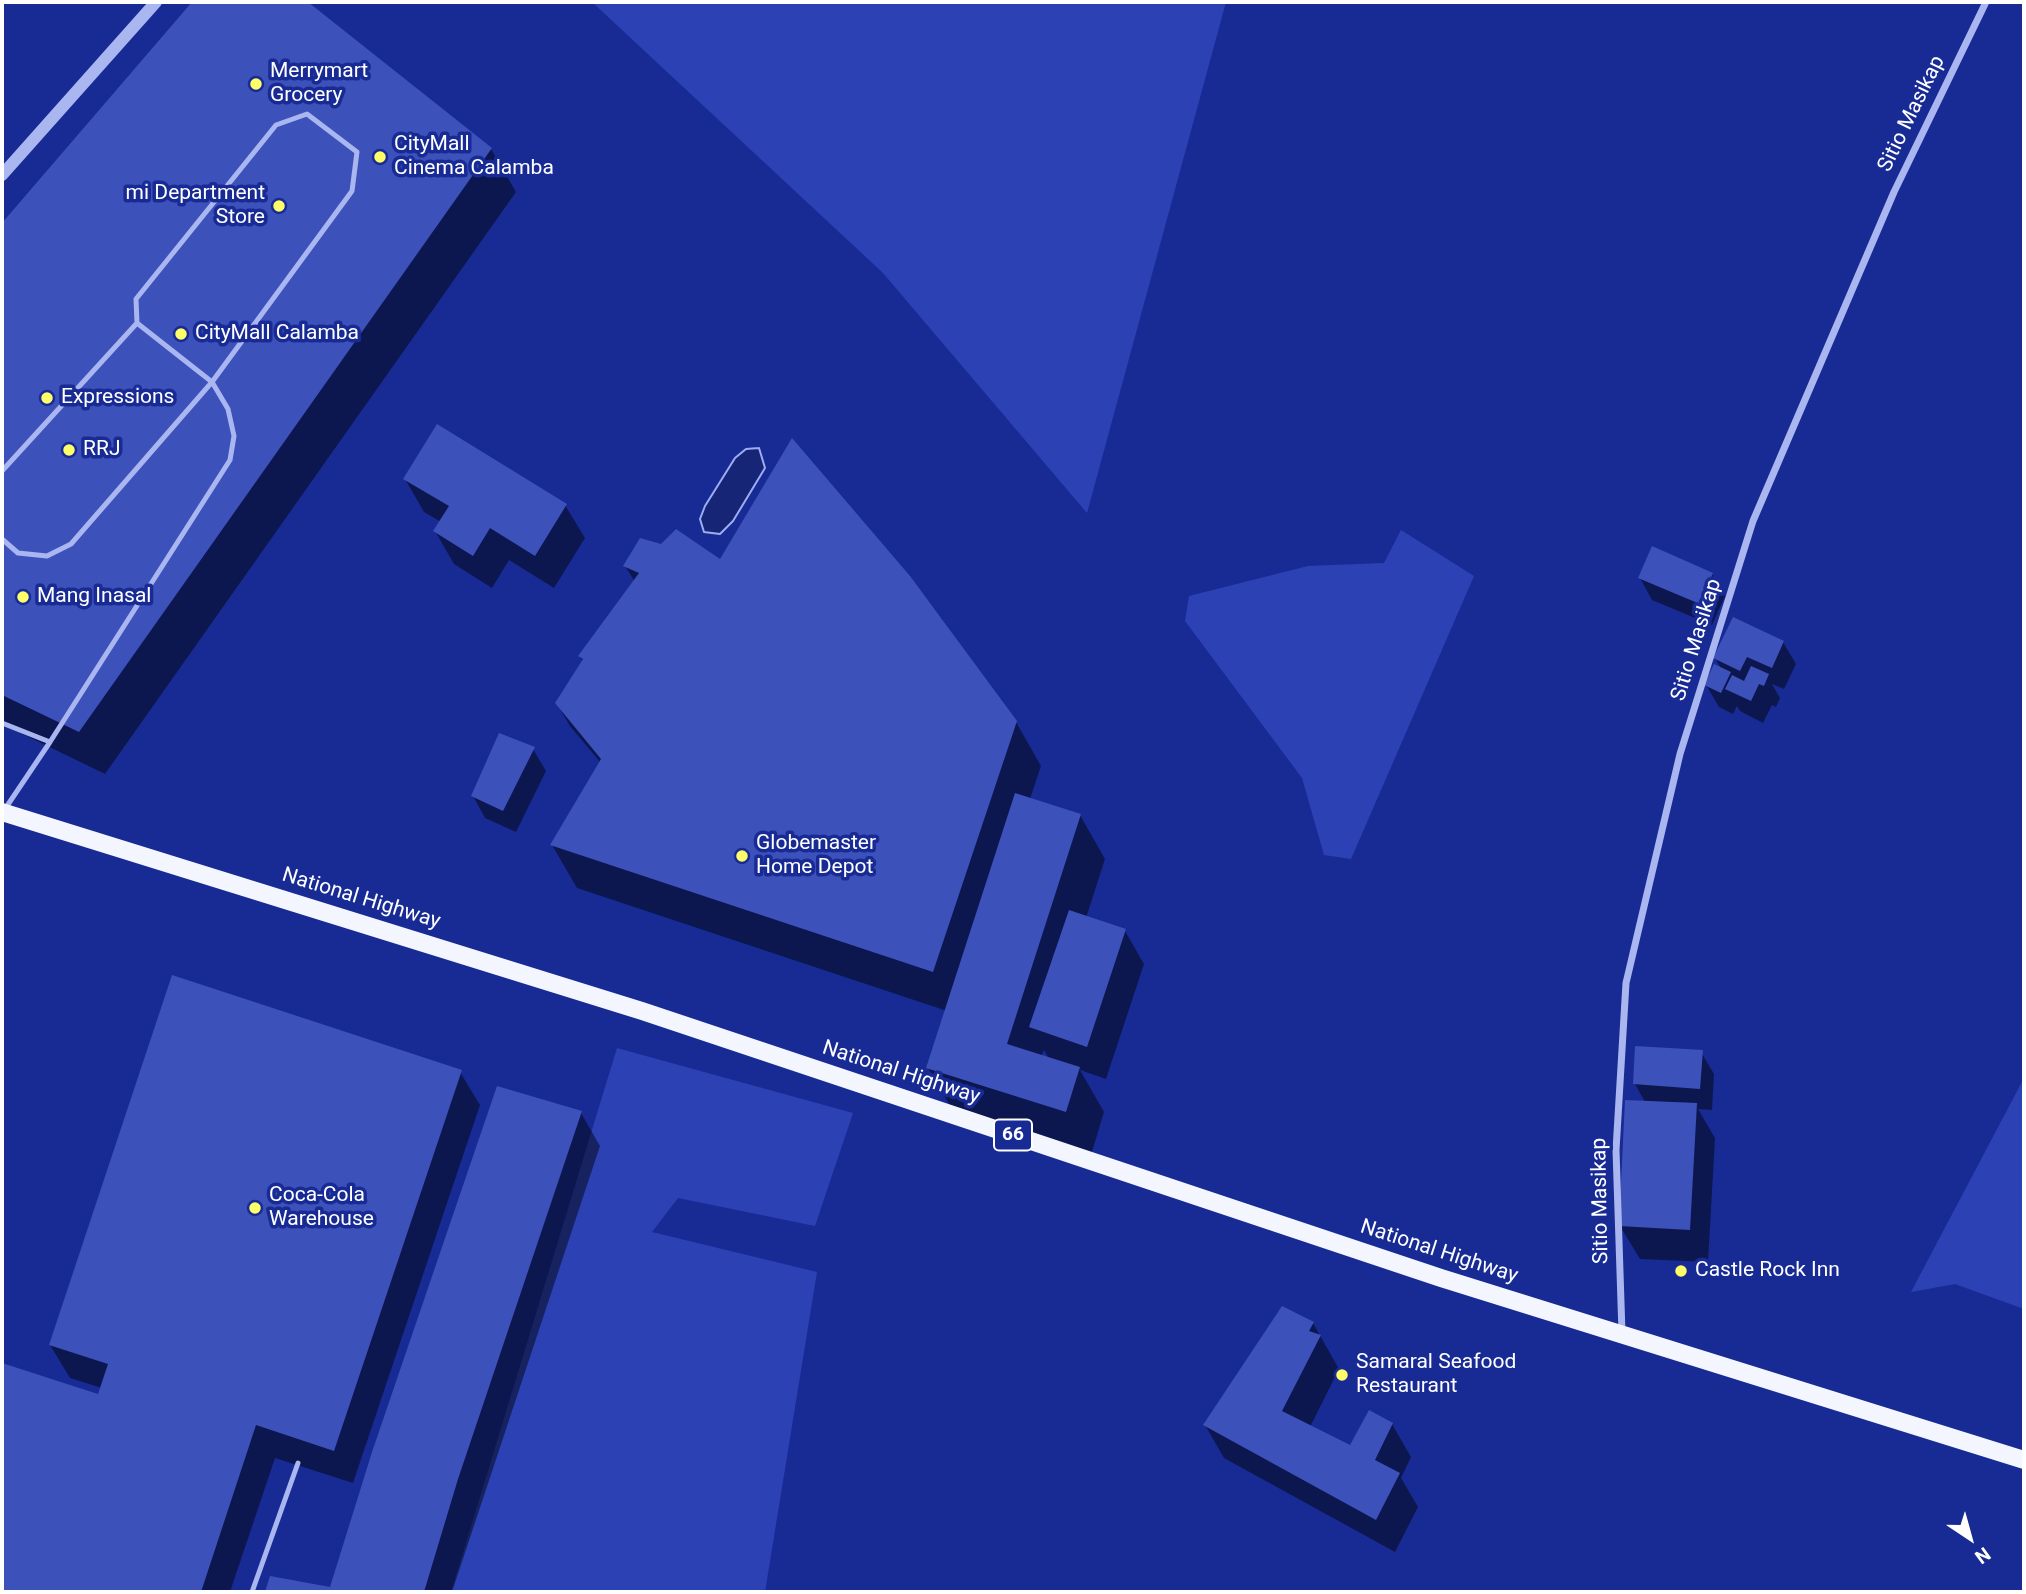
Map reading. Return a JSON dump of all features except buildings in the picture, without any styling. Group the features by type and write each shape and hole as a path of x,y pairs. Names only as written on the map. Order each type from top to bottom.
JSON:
{"main road":[{"name":"National Highway","path":"2,812 629,1007 1441,1278 2024,1460"}],"street":[{"path":"2,175 156,2"},
{"name":"Sitio Masikap","path":"1622,1334 1616,1150 1626,983 1680,754 1753,521 1894,192 1986,2"}],"lane":[{"path":"2,471 137,323 136,299 276,125 307,114 357,152 352,191 212,382 71,544 47,556 18,553 2,538"},
{"path":"2,812 50,742 230,460 234,436 228,409 212,382 137,323"},
{"path":"2,723 50,742"},
{"path":"252,1592 298,1464"}],"shaded area":[{"path":"592,2 1226,2 1087,513 883,273"},
{"path":"759,448 765,468 733,521 720,534 704,532 700,519 705,506 735,458 746,449"},
{"path":"1401,530 1474,576 1351,859 1324,855 1302,778 1185,621 1189,596 1308,566 1384,563"},
{"path":"617,1048 853,1113 815,1226 678,1198 652,1232 817,1272 765,1592 451,1592"},
{"path":"2024,1078 2024,1309 1955,1284 1911,1292"}],"place":[{"name":"Merrymart Grocery","path":"256,84"},
{"name":"CityMall Cinema Calamba","path":"380,157"},
{"name":"mi Department Store","path":"279,206"},
{"name":"CityMall Calamba","path":"181,334"},
{"name":"Expressions","path":"47,398"},
{"name":"RRJ","path":"69,450"},
{"name":"Mang Inasal","path":"23,597"},
{"name":"Globemaster Home Depot","path":"742,856"},
{"name":"Coca-Cola Warehouse","path":"255,1208"},
{"name":"Castle Rock Inn","path":"1681,1271"},
{"name":"Samaral Seafood Restaurant","path":"1342,1375"}]}
